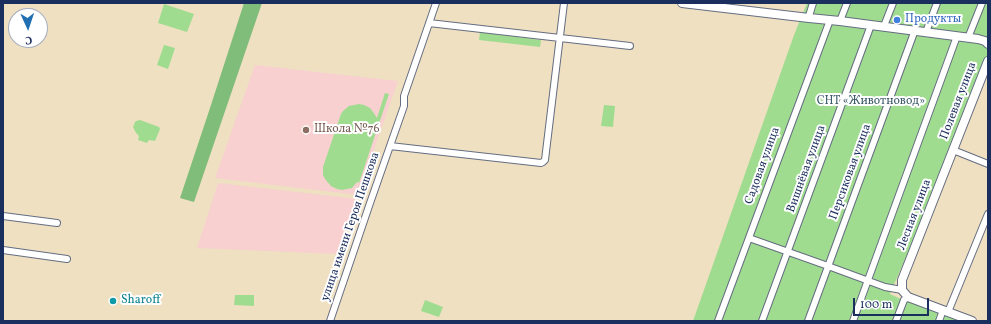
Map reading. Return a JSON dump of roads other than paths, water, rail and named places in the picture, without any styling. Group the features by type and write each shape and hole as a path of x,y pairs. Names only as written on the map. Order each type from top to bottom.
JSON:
{"street":[{"name":"улица имени Героя Пешкова","path":"330,321 404,106 404,96 436,3"},
{"path":"390,146 541,163 543,162 545,160 564,3"},
{"path":"682,3 915,30 978,39 985,41 988,44"},
{"path":"699,3 809,16 830,20"},
{"path":"809,16 813,3"},
{"path":"840,21 847,3"},
{"path":"884,26 893,3"},
{"path":"926,32 937,3"},
{"path":"968,38 982,3"},
{"name":"Садовая улица","path":"718,321 830,20"},
{"path":"429,23 630,46"},
{"name":"Вишнёвая улица","path":"762,321 871,25"},
{"name":"Персиковая улица","path":"808,321 915,30"},
{"path":"853,321 957,36"},
{"name":"Полевая улица","path":"953,150 988,61"},
{"path":"953,150 988,164"},
{"name":"Лесная улица","path":"902,290 902,280 953,150"},
{"path":"939,321 945,311 988,214"},
{"path":"3,216 57,224"},
{"path":"748,238 867,281 885,287 902,290 908,297 972,321"},
{"path":"3,250 67,259"},
{"path":"896,321 904,300 908,297"}],"place":[{"name":"Продукты","path":"897,20"},
{"name":"Школа №76","path":"306,130"},
{"name":"Sharoff","path":"113,301"}],"park label":[{"name":"СНТ «Животновод»","path":"871,102"}]}
